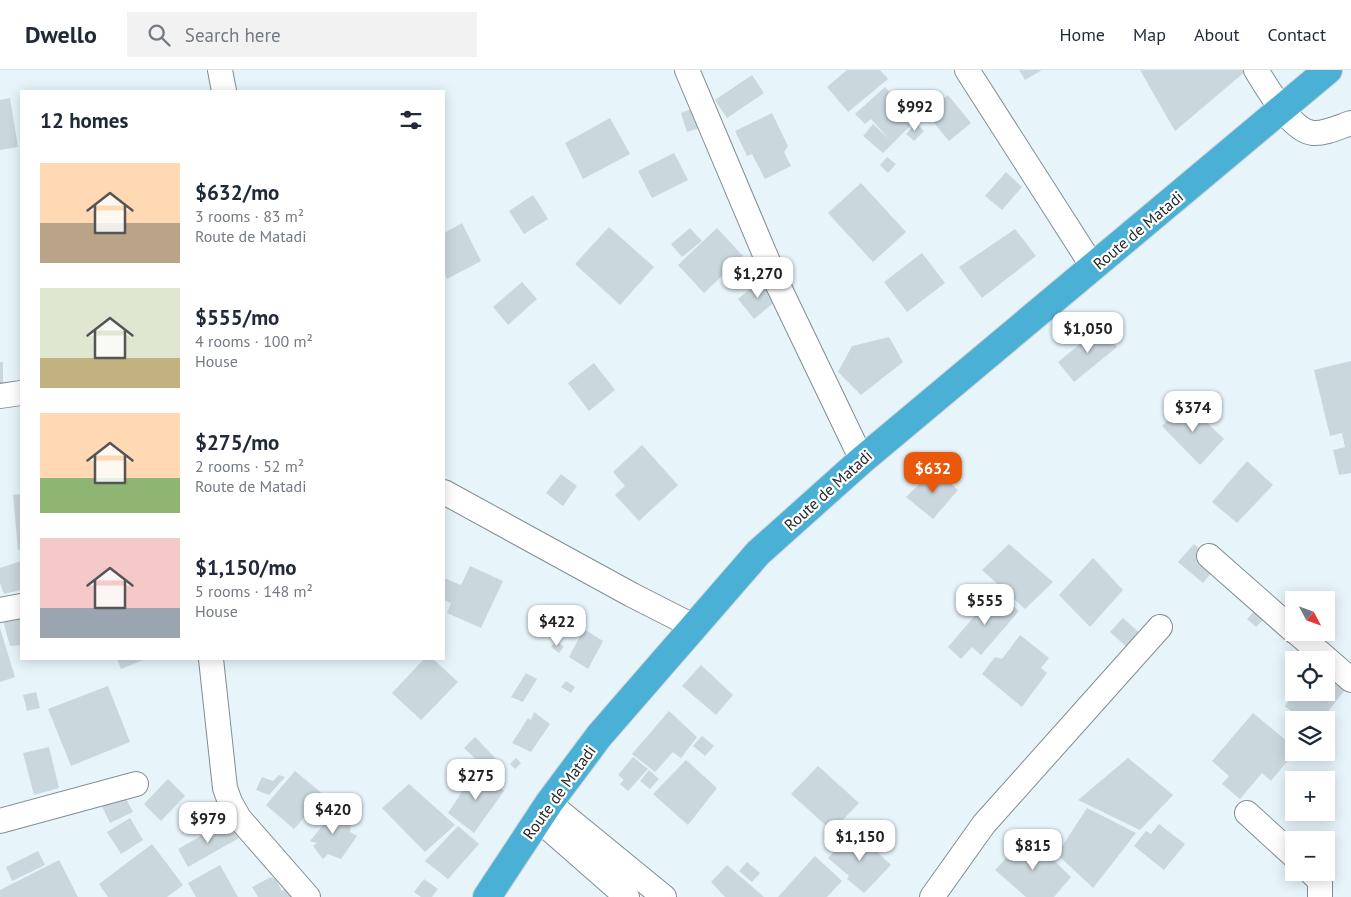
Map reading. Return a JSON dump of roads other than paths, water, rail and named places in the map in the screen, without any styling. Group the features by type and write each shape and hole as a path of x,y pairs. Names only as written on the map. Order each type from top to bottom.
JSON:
{"highway":[{"name":"Route de Matadi","path":"487,897 543,811 599,736 758,553 862,460 1328,70"}],"street":[{"path":"220,70 224,90"},
{"path":"687,70 777,284 862,460"},
{"path":"967,70 1093,267"},
{"path":"1256,70 1281,109 1302,129 1312,133 1327,131 1351,123"},
{"path":"0,396 20,393"},
{"path":"445,493 632,595 693,626"},
{"path":"1209,556 1285,623"},
{"path":"0,610 20,606"},
{"path":"932,897 984,824 1160,627"},
{"path":"1306,641 1351,680"},
{"path":"211,660 225,788 230,802 239,818 308,897"},
{"path":"0,821 136,784"},
{"path":"543,811 627,897"},
{"path":"543,811 664,897"},
{"path":"1247,812 1285,848"},
{"path":"1320,881 1320,897"}]}
